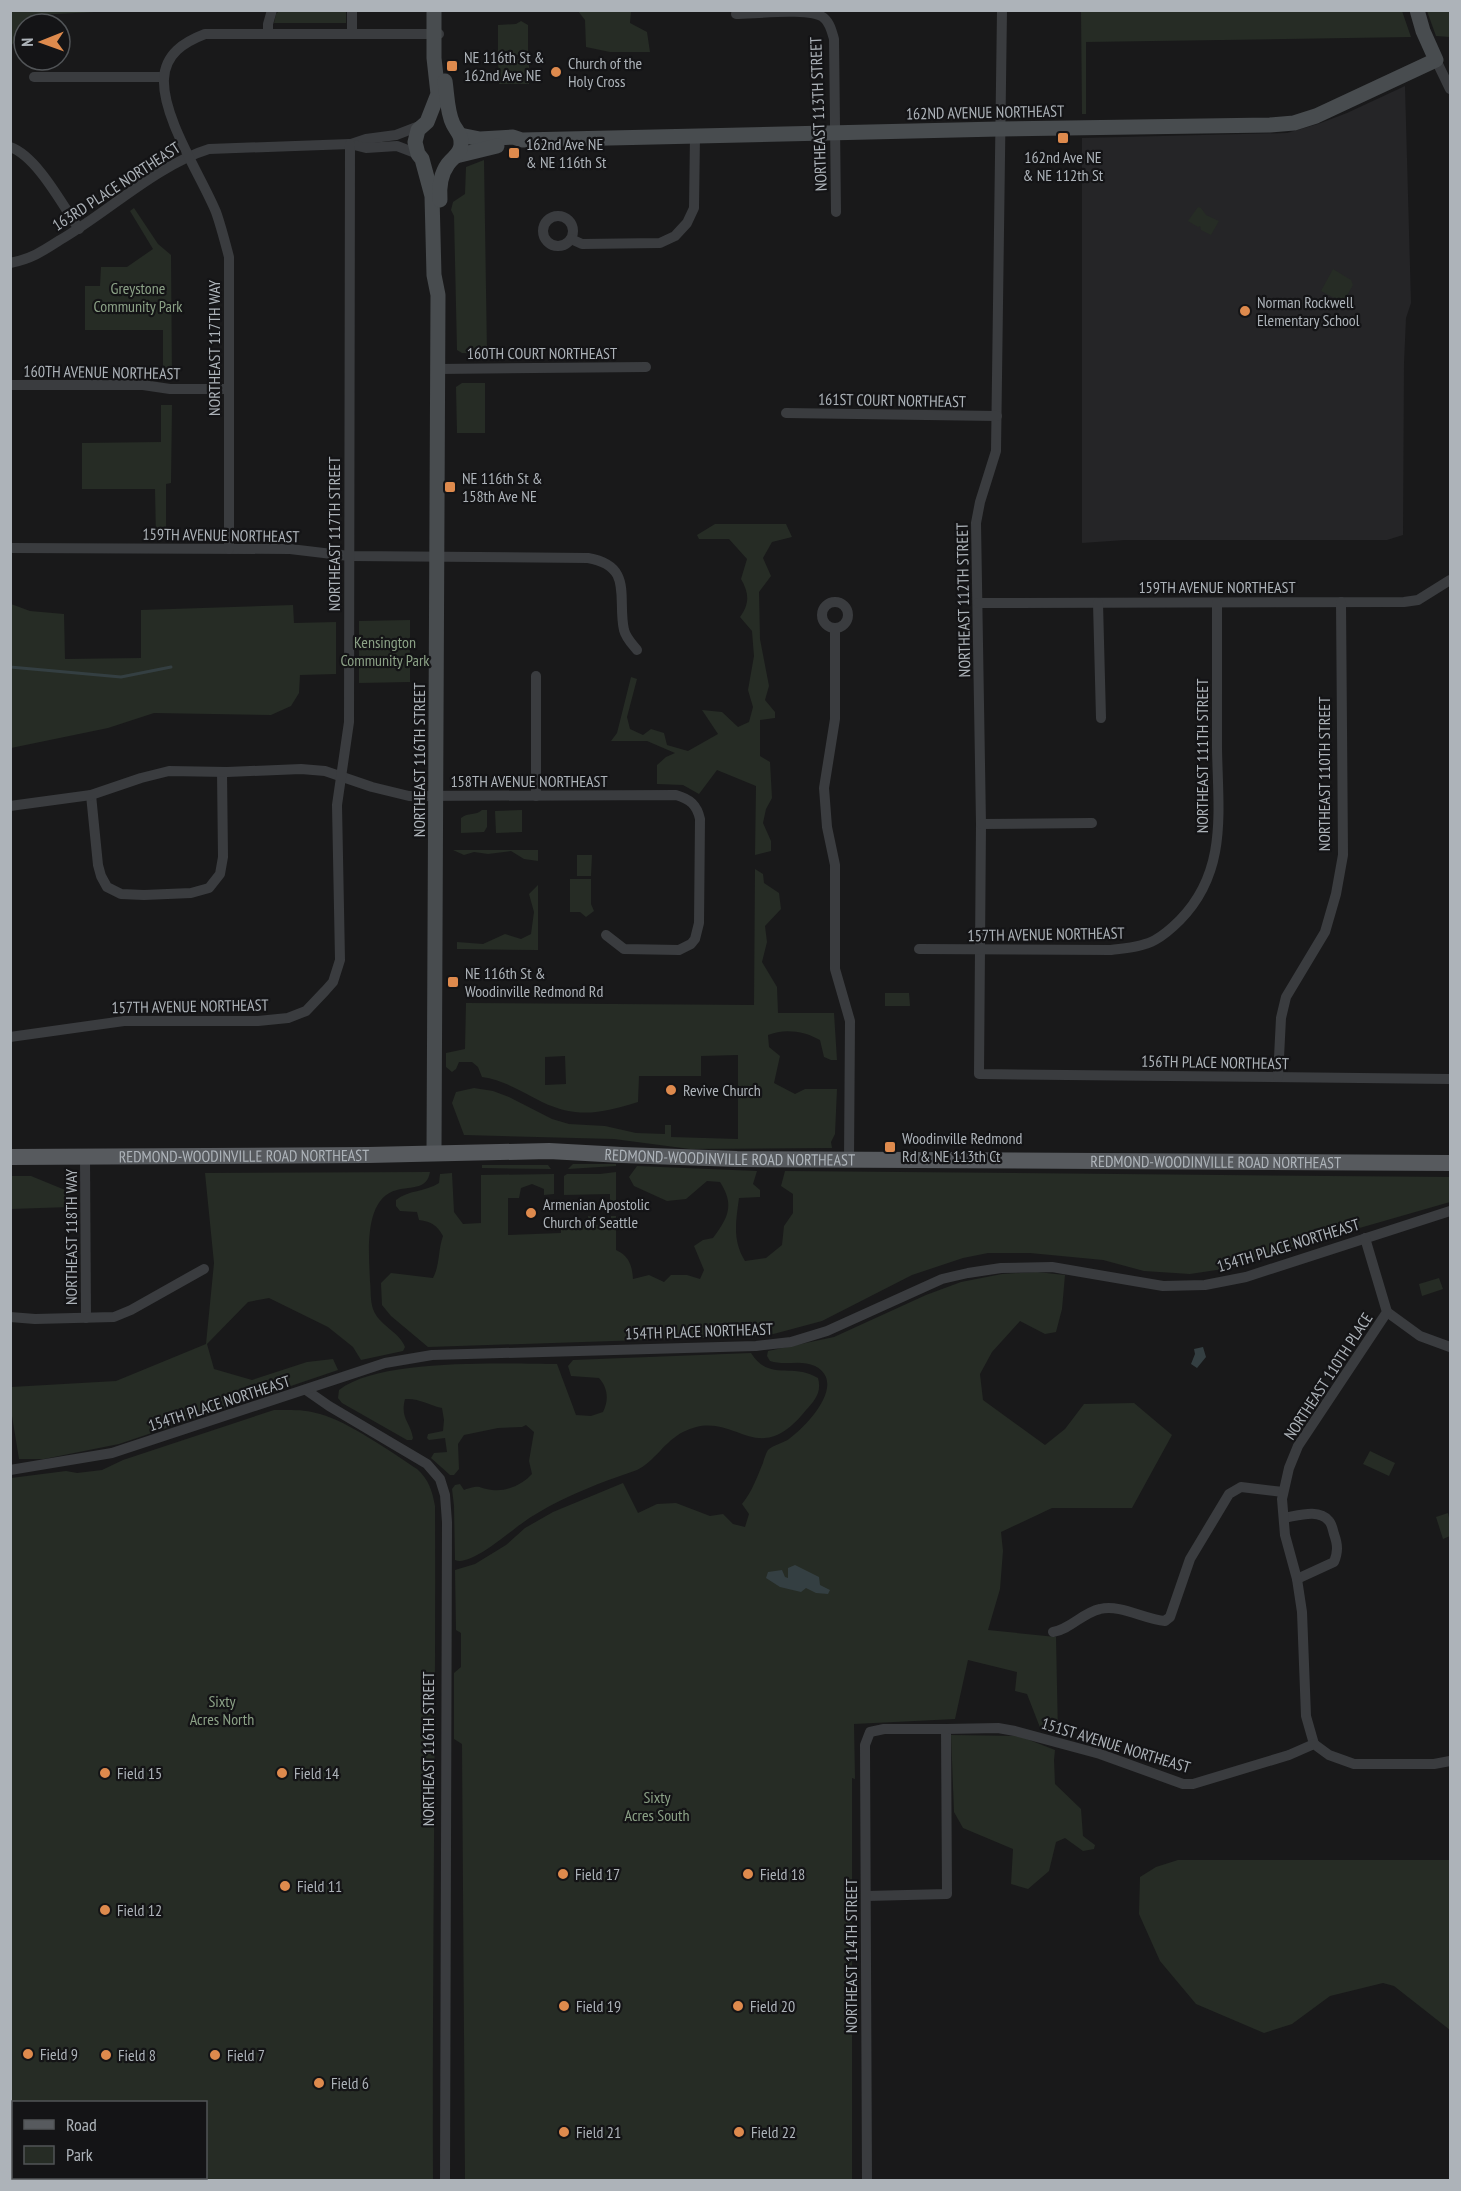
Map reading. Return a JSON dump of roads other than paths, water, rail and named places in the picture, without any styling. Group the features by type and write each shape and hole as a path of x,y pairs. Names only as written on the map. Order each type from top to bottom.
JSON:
{"main road":[{"name":"REDMOND-WOODINVILLE ROAD NORTHEAST","path":"10,1157 368,1155 549,1151 726,1159 1450,1163"}],"street":[{"path":"268,33 272,10"},
{"path":"352,10 352,34"},
{"name":"NORTHEAST 116TH STREET","path":"434,10 446,89 461,142 439,184 444,274 438,296"},
{"name":"NORTHEAST 116TH STREET","path":"434,1152 438,296 434,275 432,196 415,142 418,130 425,123 438,93 437,34 441,10"},
{"name":"NORTHEAST 112TH STREET","path":"979,1074 981,824 976,523 996,451 1002,10"},
{"path":"1417,10 1423,31 1450,89"},
{"name":"NORTHEAST 113TH STREET","path":"736,14 812,12 824,18 830,26 834,39 836,212"},
{"path":"188,155 164,93 164,77 174,51 187,41 205,34 437,34"},
{"name":"162ND AVENUE NORTHEAST","path":"457,130 480,139 513,137 522,140 1270,125 1294,123 1317,116 1436,60"},
{"path":"34,77 164,77"},
{"path":"425,123 436,119 445,120 457,130"},
{"name":"163RD PLACE NORTHEAST","path":"10,263 30,259 79,229 136,188 188,155 209,149 351,144 366,139 396,135 425,123"},
{"path":"571,239 582,244 660,243 675,236 687,224 694,208 695,135"},
{"name":"162ND AVENUE NORTHEAST","path":"452,160 490,147 515,144 522,140"},
{"name":"163RD PLACE NORTHEAST","path":"351,144 366,148 397,146 420,156"},
{"name":"NORTHEAST 117TH STREET","path":"325,991 333,982 340,960 337,805 348,722 351,144"},
{"path":"10,147 20,150 32,160 79,229"},
{"name":"NORTHEAST 117TH WAY","path":"188,155 215,211 229,257 229,549"},
{"path":"420,156 435,165 452,160"},
{"name":"160TH COURT NORTHEAST","path":"438,369 646,367"},
{"name":"160TH AVENUE NORTHEAST","path":"10,385 143,385 170,389 229,389"},
{"name":"161ST COURT NORTHEAST","path":"786,413 997,416"},
{"name":"159TH AVENUE NORTHEAST","path":"10,548 290,549 349,556 588,558 609,564 619,577 622,587 623,628 626,637 637,650"},
{"name":"159TH AVENUE NORTHEAST","path":"978,603 1404,602 1418,600 1450,580"},
{"name":"NORTHEAST 110TH STREET","path":"1278,1077 1281,1018 1286,997 1325,932 1336,894 1343,855 1341,602"},
{"path":"1098,603 1101,718"},
{"name":"NORTHEAST 111TH STREET","path":"1194,905 1208,881 1216,856 1217,603"},
{"path":"835,628 835,719 824,788 826,818 835,865 835,969 850,1021 849,1159"},
{"path":"536,676 536,796"},
{"name":"158TH AVENUE NORTHEAST","path":"10,806 90,795 169,771 222,772 301,769 325,771 372,788 409,796 676,795 686,798 693,803 700,819 699,923 692,942 679,950 624,949 606,935"},
{"path":"90,795 98,865 107,887 121,894 191,893 209,888 220,874 223,856 222,772"},
{"path":"981,824 1092,823"},
{"name":"157TH AVENUE NORTHEAST","path":"920,949 980,951 1130,948 1155,941 1173,927 1194,905"},
{"name":"157TH AVENUE NORTHEAST","path":"10,1037 124,1020 258,1021 288,1018 306,1011 325,991"},
{"name":"156TH PLACE NORTHEAST","path":"979,1074 1450,1078"},
{"name":"NORTHEAST 118TH WAY","path":"85,1156 86,1318"},
{"name":"154TH PLACE NORTHEAST","path":"10,1470 112,1453 385,1363 432,1354 756,1346 791,1342 827,1331 942,1279 1001,1268 1052,1267 1163,1286 1205,1285 1246,1277 1450,1211"},
{"name":"NORTHEAST 110TH PLACE","path":"1314,1744 1306,1716 1302,1612 1297,1579 1285,1536 1283,1492 1298,1446 1387,1312 1365,1238"},
{"path":"10,1317 35,1320 114,1317 131,1310 204,1269"},
{"path":"1387,1312 1420,1336 1450,1347"},
{"name":"NORTHEAST 116TH STREET","path":"306,1390 427,1464 440,1479 445,1495 447,1522 445,2181"},
{"path":"1053,1632 1062,1630 1102,1608 1113,1608 1165,1621 1170,1617 1190,1559 1229,1494 1241,1487 1283,1492"},
{"path":"1284,1518 1313,1514 1322,1516 1329,1521 1337,1543 1338,1553 1334,1562 1297,1579"},
{"name":"151ST AVENUE NORTHEAST","path":"870,1732 884,1729 998,1728 1100,1754 1183,1784 1193,1784 1289,1755 1314,1744"},
{"path":"866,1896 947,1894 946,1729"},
{"name":"NORTHEAST 114TH STREET","path":"867,2181 865,1745 870,1732"},
{"path":"1314,1744 1329,1755 1354,1764 1434,1764 1450,1761"}],"waterway":[{"path":"10,667 121,677 171,667"}],"place":[{"name":"NE 116th St & 162nd Ave NE","path":"452,66"},
{"name":"Church of the Holy Cross","path":"556,72"},
{"name":"162nd Ave NE & NE 112th St","path":"1063,138"},
{"name":"162nd Ave NE & NE 116th St","path":"514,153"},
{"name":"Norman Rockwell Elementary School","path":"1245,311"},
{"name":"NE 116th St & 158th Ave NE","path":"450,487"},
{"name":"NE 116th St & Woodinville Redmond Rd","path":"453,982"},
{"name":"Revive Church","path":"671,1090"},
{"name":"Woodinville Redmond Rd & NE 113th Ct","path":"890,1147"},
{"name":"Armenian Apostolic Church of Seattle","path":"531,1213"},
{"name":"Field 15","path":"105,1773"},
{"name":"Field 14","path":"282,1773"},
{"name":"Field 17","path":"563,1874"},
{"name":"Field 18","path":"748,1874"},
{"name":"Field 11","path":"285,1886"},
{"name":"Field 12","path":"105,1910"},
{"name":"Field 19","path":"564,2006"},
{"name":"Field 20","path":"738,2006"},
{"name":"Field 9","path":"28,2054"},
{"name":"Field 8","path":"106,2055"},
{"name":"Field 7","path":"215,2055"},
{"name":"Field 6","path":"319,2083"},
{"name":"Field 21","path":"564,2132"},
{"name":"Field 22","path":"739,2132"}],"park label":[{"name":"Greystone Community Park","path":"138,297"},
{"name":"Kensington Community Park","path":"385,651"},
{"name":"Sixty Acres North","path":"222,1710"},
{"name":"Sixty Acres South","path":"657,1806"}]}
